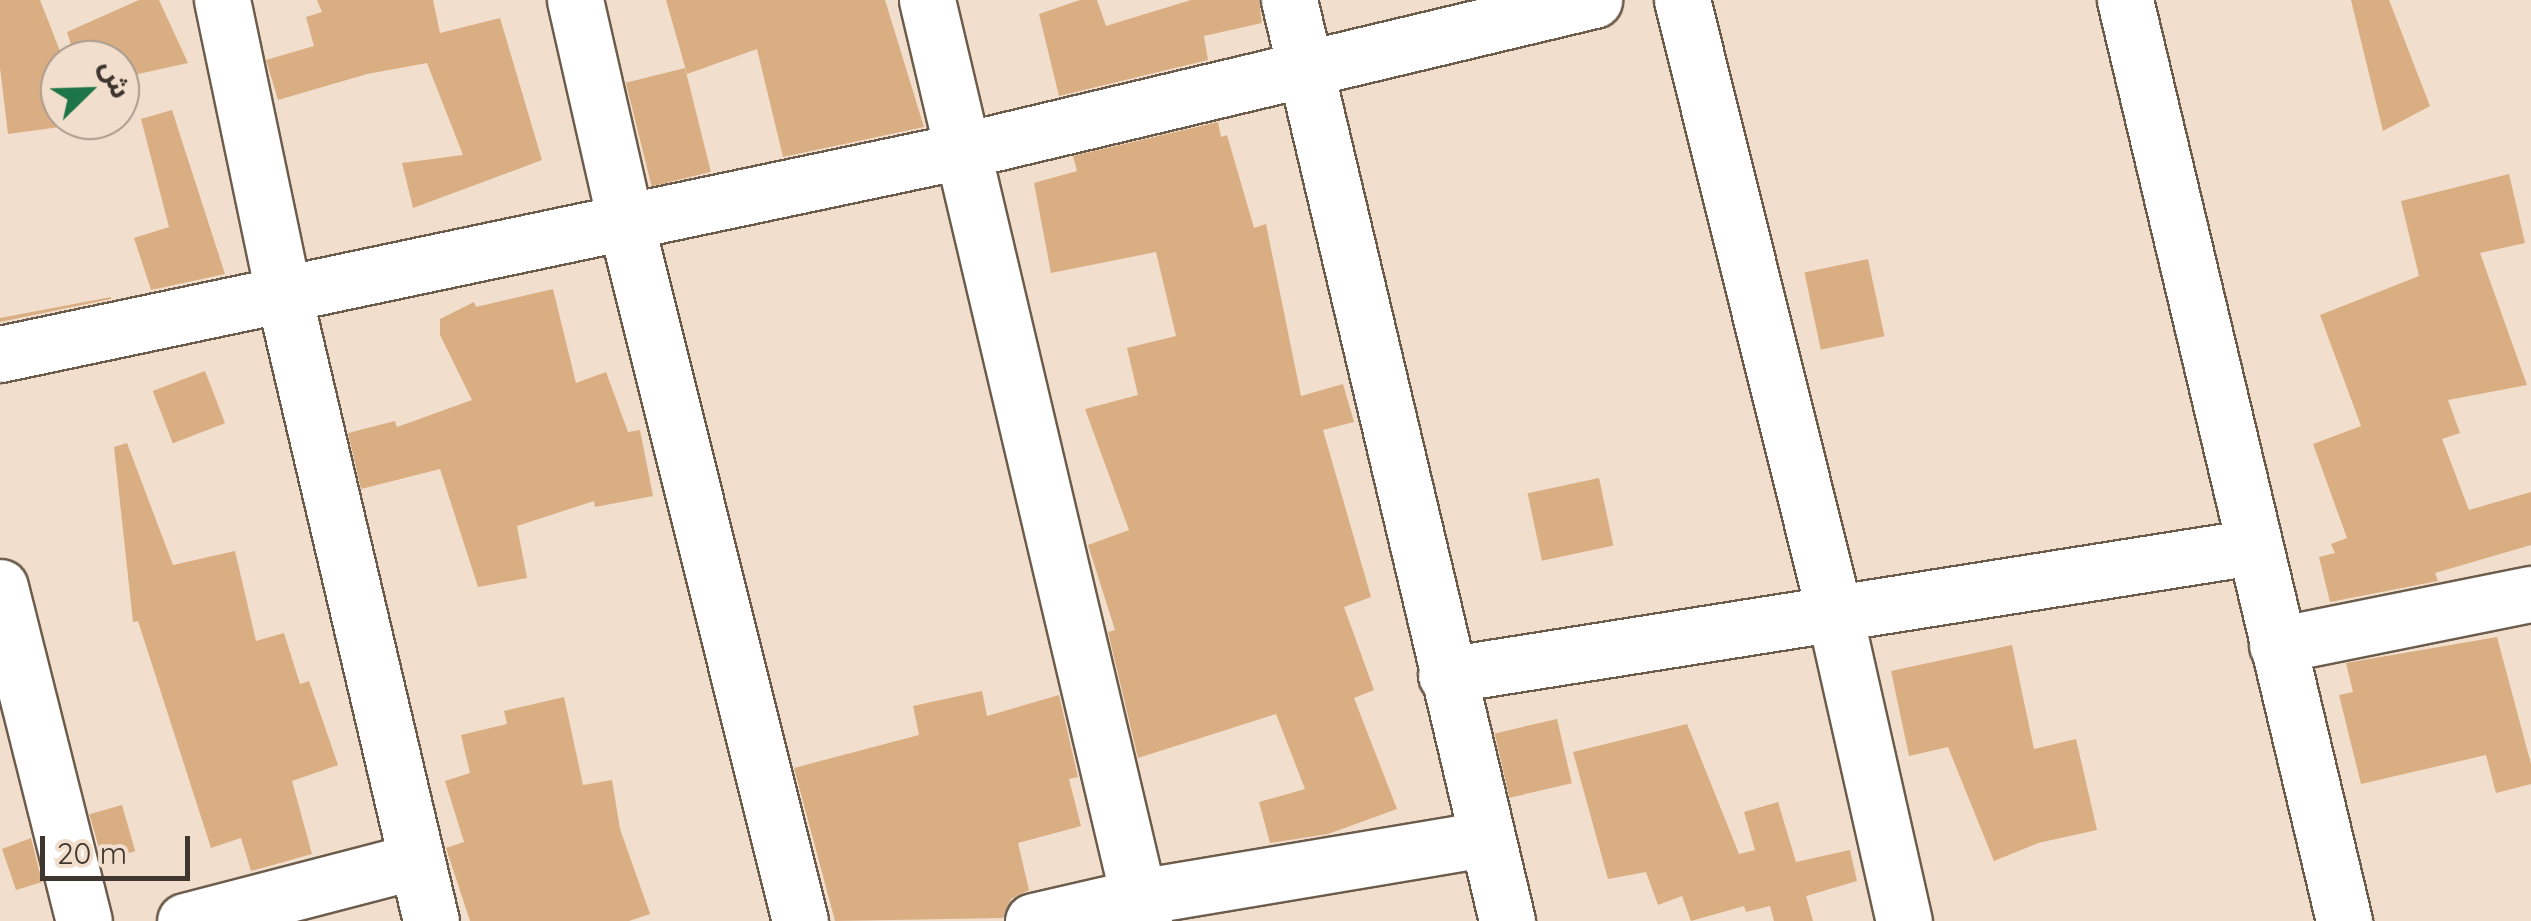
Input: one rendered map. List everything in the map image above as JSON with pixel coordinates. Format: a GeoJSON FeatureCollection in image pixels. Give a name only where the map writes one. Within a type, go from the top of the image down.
{"type":"FeatureCollection","features":[{"type":"Feature","properties":{"kind":"street"},"geometry":{"type":"LineString","coordinates":[[222,0],[283,292],[431,921]]}},
{"type":"Feature","properties":{"kind":"street"},"geometry":{"type":"LineString","coordinates":[[575,0],[626,224],[800,921]]}},
{"type":"Feature","properties":{"kind":"street"},"geometry":{"type":"LineString","coordinates":[[927,0],[1141,909]]}},
{"type":"Feature","properties":{"kind":"street"},"geometry":{"type":"LineString","coordinates":[[1289,0],[1507,921]]}},
{"type":"Feature","properties":{"kind":"street"},"geometry":{"type":"LineString","coordinates":[[0,354],[961,151],[1306,72],[1594,0]]}},
{"type":"Feature","properties":{"kind":"street"},"geometry":{"type":"LineString","coordinates":[[1682,0],[1834,611],[1904,921]]}},
{"type":"Feature","properties":{"kind":"street"},"geometry":{"type":"LineString","coordinates":[[2125,0],[2344,921]]}},
{"type":"Feature","properties":{"kind":"street"},"geometry":{"type":"LineString","coordinates":[[1446,675],[2252,547]]}},
{"type":"Feature","properties":{"kind":"street"},"geometry":{"type":"LineString","coordinates":[[0,588],[84,921]]}},
{"type":"Feature","properties":{"kind":"street"},"geometry":{"type":"LineString","coordinates":[[2277,645],[2531,594]]}},
{"type":"Feature","properties":{"kind":"street"},"geometry":{"type":"LineString","coordinates":[[1032,921],[1141,909],[1486,839]]}},
{"type":"Feature","properties":{"kind":"street"},"geometry":{"type":"LineString","coordinates":[[186,921],[415,861]]}},
{"type":"Feature","properties":{"kind":"building"},"geometry":{"type":"Polygon","coordinates":[[[0,0],[40,0],[56,40],[40,40],[40,130],[8,134],[0,68],[0,0]]]}},
{"type":"Feature","properties":{"kind":"building"},"geometry":{"type":"Polygon","coordinates":[[[139,0],[159,0],[188,63],[140,74],[140,40],[70,40],[67,32],[139,0]]]}},
{"type":"Feature","properties":{"kind":"building"},"geometry":{"type":"Polygon","coordinates":[[[317,0],[433,0],[440,33],[500,18],[542,160],[413,208],[402,163],[463,155],[427,63],[367,74],[278,100],[266,60],[314,46],[306,17],[322,12],[317,0]]]}},
{"type":"Feature","properties":{"kind":"building"},"geometry":{"type":"Polygon","coordinates":[[[666,0],[885,0],[924,127],[783,157],[757,49],[687,74],[666,0]]]}},
{"type":"Feature","properties":{"kind":"building"},"geometry":{"type":"Polygon","coordinates":[[[1080,0],[1097,0],[1106,26],[1191,0],[1259,0],[1262,23],[1204,36],[1208,60],[1059,96],[1039,14],[1080,0]]]}},
{"type":"Feature","properties":{"kind":"building"},"geometry":{"type":"Polygon","coordinates":[[[2351,0],[2389,0],[2430,106],[2383,131],[2351,0]]]}},
{"type":"Feature","properties":{"kind":"building"},"geometry":{"type":"Polygon","coordinates":[[[685,68],[711,172],[652,187],[626,83],[685,68]]]}},
{"type":"Feature","properties":{"kind":"building"},"geometry":{"type":"Polygon","coordinates":[[[172,110],[225,274],[151,290],[134,238],[169,227],[141,119],[172,110]]]}},
{"type":"Feature","properties":{"kind":"building"},"geometry":{"type":"Polygon","coordinates":[[[1218,122],[1221,137],[1227,135],[1254,228],[1266,224],[1301,396],[1343,384],[1354,422],[1323,430],[1371,597],[1344,607],[1374,690],[1354,698],[1397,809],[1328,834],[1270,843],[1259,802],[1305,789],[1276,714],[1138,758],[1108,632],[1115,630],[1088,545],[1129,530],[1085,409],[1138,395],[1127,348],[1176,336],[1156,252],[1051,273],[1034,183],[1077,171],[1073,156],[1218,122]]]}},
{"type":"Feature","properties":{"kind":"building"},"geometry":{"type":"Polygon","coordinates":[[[2509,174],[2525,243],[2480,253],[2527,385],[2448,400],[2460,433],[2442,439],[2469,510],[2531,492],[2531,545],[2435,573],[2438,581],[2330,602],[2319,557],[2335,553],[2331,544],[2347,538],[2313,444],[2361,426],[2320,315],[2419,276],[2401,201],[2509,174]]]}},
{"type":"Feature","properties":{"kind":"building"},"geometry":{"type":"Polygon","coordinates":[[[1868,259],[1884,336],[1821,350],[1804,273],[1868,259]]]}},
{"type":"Feature","properties":{"kind":"building"},"geometry":{"type":"Polygon","coordinates":[[[553,289],[576,383],[606,372],[628,432],[640,430],[653,496],[595,507],[594,501],[517,526],[527,578],[478,587],[440,469],[361,489],[348,433],[395,421],[397,427],[472,400],[440,335],[440,319],[474,302],[476,307],[553,289]]]}},
{"type":"Feature","properties":{"kind":"building"},"geometry":{"type":"Polygon","coordinates":[[[111,299],[0,322],[0,318],[111,299]]]}},
{"type":"Feature","properties":{"kind":"building"},"geometry":{"type":"Polygon","coordinates":[[[205,371],[225,423],[173,443],[153,391],[205,371]]]}},
{"type":"Feature","properties":{"kind":"building"},"geometry":{"type":"Polygon","coordinates":[[[127,443],[173,565],[235,551],[256,641],[284,633],[300,684],[309,681],[338,765],[292,781],[312,854],[251,871],[241,838],[211,848],[138,621],[133,622],[114,447],[127,443]]]}},
{"type":"Feature","properties":{"kind":"building"},"geometry":{"type":"Polygon","coordinates":[[[1599,478],[1613,545],[1542,561],[1528,493],[1599,478]]]}},
{"type":"Feature","properties":{"kind":"building"},"geometry":{"type":"Polygon","coordinates":[[[2497,637],[2531,764],[2531,784],[2496,793],[2486,755],[2361,784],[2339,695],[2353,692],[2346,663],[2497,637]]]}},
{"type":"Feature","properties":{"kind":"building"},"geometry":{"type":"Polygon","coordinates":[[[2012,645],[2034,749],[2076,739],[2097,830],[2038,843],[1994,861],[1948,747],[1909,756],[1891,671],[2012,645]]]}},
{"type":"Feature","properties":{"kind":"building"},"geometry":{"type":"Polygon","coordinates":[[[982,691],[987,716],[1059,695],[1078,777],[1069,779],[1081,826],[1018,843],[1029,890],[1011,899],[1003,918],[835,921],[794,768],[919,735],[913,706],[982,691]]]}},
{"type":"Feature","properties":{"kind":"building"},"geometry":{"type":"Polygon","coordinates":[[[564,697],[583,785],[612,780],[620,829],[650,914],[629,921],[470,921],[446,848],[464,842],[445,781],[470,773],[461,735],[507,724],[504,711],[564,697]]]}},
{"type":"Feature","properties":{"kind":"building"},"geometry":{"type":"Polygon","coordinates":[[[1557,719],[1572,783],[1509,798],[1495,733],[1557,719]]]}},
{"type":"Feature","properties":{"kind":"building"},"geometry":{"type":"Polygon","coordinates":[[[1687,724],[1739,854],[1755,850],[1744,812],[1778,802],[1796,862],[1850,850],[1857,881],[1806,896],[1813,921],[1774,921],[1770,906],[1746,912],[1744,906],[1691,921],[1682,896],[1658,905],[1646,872],[1608,879],[1573,752],[1687,724]]]}},
{"type":"Feature","properties":{"kind":"building"},"geometry":{"type":"Polygon","coordinates":[[[122,805],[135,851],[103,861],[89,814],[122,805]]]}},
{"type":"Feature","properties":{"kind":"building"},"geometry":{"type":"Polygon","coordinates":[[[31,838],[42,882],[16,890],[2,849],[31,838]]]}}]}
